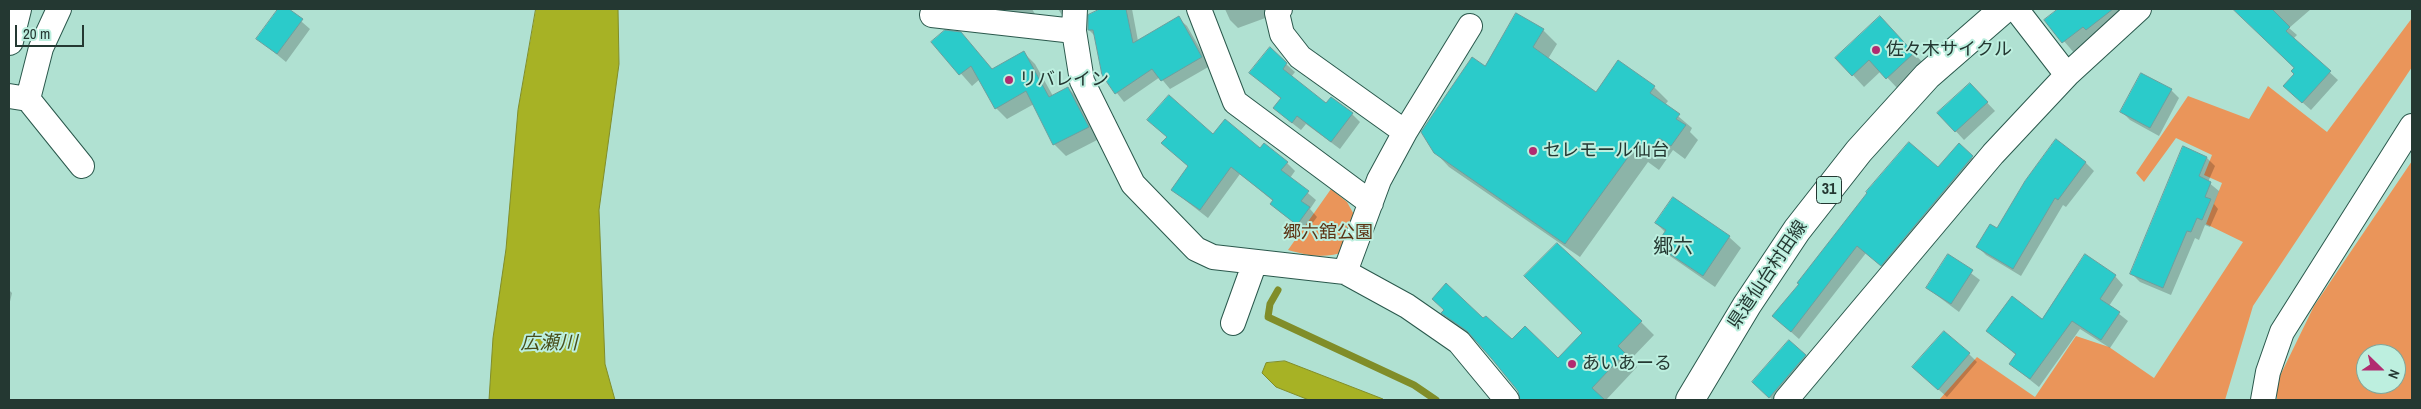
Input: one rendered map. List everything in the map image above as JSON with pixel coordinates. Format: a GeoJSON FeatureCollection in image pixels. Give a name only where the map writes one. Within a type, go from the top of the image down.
{"type":"FeatureCollection","features":[{"type":"Feature","properties":{"kind":"main road"},"geometry":{"type":"LineString","coordinates":[[9,41],[17,9]]}},
{"type":"Feature","properties":{"kind":"main road","name":"県道仙台村田線"},"geometry":{"type":"LineString","coordinates":[[1690,400],[1748,305],[1797,230],[1859,151],[1927,76],[2004,9]]}},
{"type":"Feature","properties":{"kind":"street"},"geometry":{"type":"LineString","coordinates":[[59,9],[18,98],[82,166]]}},
{"type":"Feature","properties":{"kind":"street"},"geometry":{"type":"LineString","coordinates":[[1200,9],[1235,102],[1370,203]]}},
{"type":"Feature","properties":{"kind":"street"},"geometry":{"type":"LineString","coordinates":[[1280,9],[1277,13],[1282,34],[1300,57],[1405,132]]}},
{"type":"Feature","properties":{"kind":"street"},"geometry":{"type":"LineString","coordinates":[[2016,9],[2067,75]]}},
{"type":"Feature","properties":{"kind":"street"},"geometry":{"type":"LineString","coordinates":[[1786,400],[1993,154],[2067,75],[2139,9]]}},
{"type":"Feature","properties":{"kind":"street"},"geometry":{"type":"LineString","coordinates":[[932,15],[1075,20],[1082,81],[1133,184],[1196,249],[1213,258],[1345,272],[1407,306],[1459,342],[1507,400]]}},
{"type":"Feature","properties":{"kind":"street"},"geometry":{"type":"LineString","coordinates":[[1345,272],[1379,180],[1405,132],[1470,26]]}},
{"type":"Feature","properties":{"kind":"street"},"geometry":{"type":"LineString","coordinates":[[2263,400],[2268,372],[2282,332],[2412,128]]}},
{"type":"Feature","properties":{"kind":"street"},"geometry":{"type":"LineString","coordinates":[[1233,323],[1255,262]]}},
{"type":"Feature","properties":{"kind":"green space"},"geometry":{"type":"Polygon","coordinates":[[[2412,18],[2412,67],[2253,306],[2225,400],[1939,400],[1977,357],[2035,397],[2076,336],[2109,347],[2154,378],[2243,242],[2206,224],[2222,183],[2204,175],[2212,155],[2176,138],[2144,182],[2136,173],[2188,96],[2249,119],[2268,86],[2327,132],[2412,18]]]}},
{"type":"Feature","properties":{"kind":"green space"},"geometry":{"type":"Polygon","coordinates":[[[2412,161],[2412,400],[2277,400],[2277,382],[2314,306],[2412,161]]]}},
{"type":"Feature","properties":{"kind":"green space","name":"郷六舘公園"},"geometry":{"type":"Polygon","coordinates":[[[1331,189],[1347,202],[1357,220],[1346,251],[1339,254],[1317,256],[1288,250],[1331,189]]]}},
{"type":"Feature","properties":{"kind":"water","name":"広瀬川"},"geometry":{"type":"Polygon","coordinates":[[[536,9],[618,9],[619,64],[599,210],[605,364],[615,400],[489,400],[493,338],[506,249],[518,110],[536,9]]]}},
{"type":"Feature","properties":{"kind":"water"},"geometry":{"type":"Polygon","coordinates":[[[1285,361],[1384,400],[1309,400],[1276,387],[1262,373],[1266,363],[1285,361]]]}},
{"type":"Feature","properties":{"kind":"building"},"geometry":{"type":"Polygon","coordinates":[[[278,9],[289,9],[303,19],[277,54],[256,39],[278,9]]]}},
{"type":"Feature","properties":{"kind":"building"},"geometry":{"type":"Polygon","coordinates":[[[1100,9],[1126,9],[1133,43],[1179,16],[1202,57],[1161,81],[1152,69],[1115,94],[1102,75],[1093,30],[1088,30],[1088,15],[1100,9]]]}},
{"type":"Feature","properties":{"kind":"building"},"geometry":{"type":"Polygon","coordinates":[[[2058,9],[2113,9],[2086,30],[2083,27],[2062,43],[2044,20],[2058,9]]]}},
{"type":"Feature","properties":{"kind":"building"},"geometry":{"type":"Polygon","coordinates":[[[2233,9],[2272,9],[2290,27],[2286,31],[2331,71],[2302,103],[2283,86],[2294,74],[2291,71],[2294,68],[2233,9]]]}},
{"type":"Feature","properties":{"kind":"building","name":"セレモール仙台"},"geometry":{"type":"Polygon","coordinates":[[[1516,13],[1544,29],[1533,47],[1596,92],[1618,60],[1655,86],[1650,93],[1680,114],[1676,119],[1686,125],[1671,146],[1659,138],[1645,157],[1634,149],[1565,244],[1434,153],[1421,132],[1472,57],[1485,66],[1516,13]]]}},
{"type":"Feature","properties":{"kind":"building"},"geometry":{"type":"Polygon","coordinates":[[[1880,16],[1914,53],[1886,79],[1869,60],[1852,76],[1835,58],[1880,16]]]}},
{"type":"Feature","properties":{"kind":"building"},"geometry":{"type":"Polygon","coordinates":[[[945,30],[961,32],[992,69],[1024,51],[1049,97],[1068,87],[1089,127],[1053,145],[1026,91],[995,109],[971,66],[959,75],[931,42],[945,30]]]}},
{"type":"Feature","properties":{"kind":"building"},"geometry":{"type":"Polygon","coordinates":[[[1270,47],[1287,63],[1283,69],[1326,103],[1331,97],[1353,113],[1331,142],[1297,116],[1292,123],[1273,108],[1281,98],[1249,73],[1270,47]]]}},
{"type":"Feature","properties":{"kind":"building"},"geometry":{"type":"Polygon","coordinates":[[[2141,73],[2172,89],[2150,128],[2120,112],[2141,73]]]}},
{"type":"Feature","properties":{"kind":"building"},"geometry":{"type":"Polygon","coordinates":[[[1970,83],[1988,102],[1955,132],[1937,113],[1970,83]]]}},
{"type":"Feature","properties":{"kind":"building"},"geometry":{"type":"Polygon","coordinates":[[[1169,95],[1213,134],[1225,119],[1260,148],[1264,143],[1288,162],[1281,170],[1309,191],[1301,201],[1310,207],[1297,225],[1270,204],[1273,200],[1231,167],[1200,210],[1171,190],[1188,166],[1161,143],[1167,137],[1147,120],[1169,95]]]}},
{"type":"Feature","properties":{"kind":"building"},"geometry":{"type":"Polygon","coordinates":[[[2056,139],[2086,162],[2058,200],[2055,198],[2013,269],[1976,247],[1990,224],[1997,228],[2025,181],[2056,139]]]}},
{"type":"Feature","properties":{"kind":"building"},"geometry":{"type":"Polygon","coordinates":[[[1909,142],[1938,167],[1959,143],[1973,156],[1881,266],[1857,246],[1791,332],[1772,316],[1799,284],[1797,283],[1866,192],[1909,142]]]}},
{"type":"Feature","properties":{"kind":"building"},"geometry":{"type":"Polygon","coordinates":[[[2183,146],[2207,157],[2199,176],[2211,182],[2205,197],[2211,199],[2202,220],[2197,218],[2191,232],[2187,231],[2163,288],[2130,274],[2183,146]]]}},
{"type":"Feature","properties":{"kind":"building"},"geometry":{"type":"Polygon","coordinates":[[[1673,197],[1730,236],[1703,276],[1656,245],[1666,230],[1655,223],[1673,197]]]}},
{"type":"Feature","properties":{"kind":"building"},"geometry":{"type":"Polygon","coordinates":[[[1557,243],[1642,321],[1618,346],[1625,353],[1592,388],[1605,400],[1520,400],[1518,391],[1492,359],[1467,331],[1441,313],[1444,310],[1432,299],[1446,283],[1483,318],[1486,316],[1512,339],[1525,326],[1558,358],[1582,333],[1524,276],[1557,243]]]}},
{"type":"Feature","properties":{"kind":"building"},"geometry":{"type":"Polygon","coordinates":[[[1948,254],[1973,270],[1951,304],[1926,288],[1948,254]]]}},
{"type":"Feature","properties":{"kind":"building"},"geometry":{"type":"Polygon","coordinates":[[[2085,254],[2116,275],[2100,299],[2120,312],[2101,340],[2072,321],[2030,379],[2009,364],[2016,354],[1986,331],[2012,296],[2042,319],[2085,254]]]}},
{"type":"Feature","properties":{"kind":"building"},"geometry":{"type":"Polygon","coordinates":[[[1944,331],[1970,353],[1938,390],[1912,367],[1944,331]]]}},
{"type":"Feature","properties":{"kind":"building"},"geometry":{"type":"Polygon","coordinates":[[[1789,340],[1806,355],[1769,398],[1752,382],[1789,340]]]}},
{"type":"Feature","properties":{"kind":"waterway"},"geometry":{"type":"LineString","coordinates":[[1278,290],[1270,304],[1268,317],[1414,385],[1436,400]]}},
{"type":"Feature","properties":{"kind":"place","name":"佐々木サイクル"},"geometry":{"type":"Point","coordinates":[1876,50]}},
{"type":"Feature","properties":{"kind":"place","name":"リバレイン"},"geometry":{"type":"Point","coordinates":[1009,80]}},
{"type":"Feature","properties":{"kind":"place","name":"セレモール仙台"},"geometry":{"type":"Point","coordinates":[1533,151]}},
{"type":"Feature","properties":{"kind":"place","name":"あいあーる"},"geometry":{"type":"Point","coordinates":[1572,364]}},
{"type":"Feature","properties":{"kind":"district","name":"郷六"},"geometry":{"type":"Point","coordinates":[1673,248]}}]}
